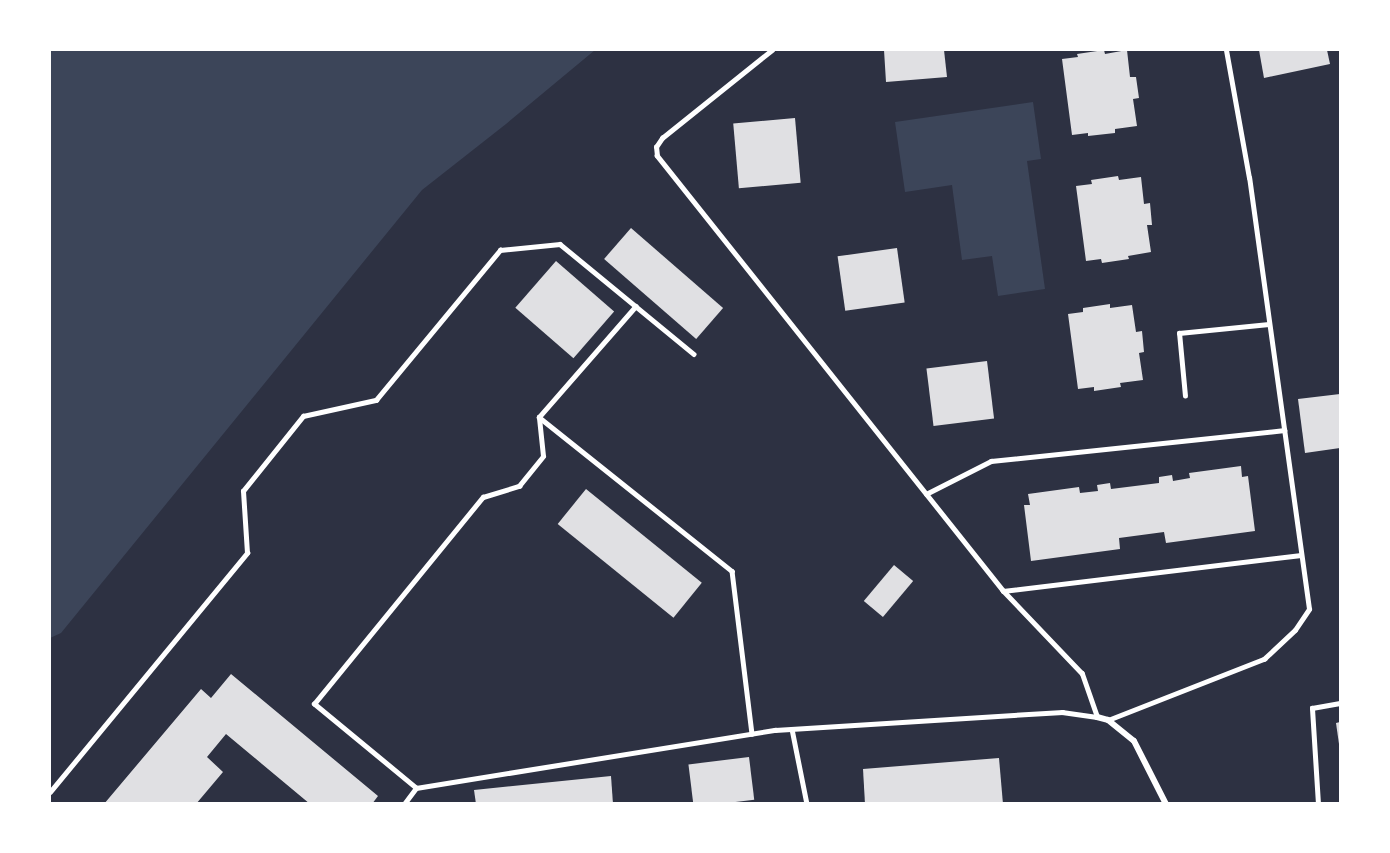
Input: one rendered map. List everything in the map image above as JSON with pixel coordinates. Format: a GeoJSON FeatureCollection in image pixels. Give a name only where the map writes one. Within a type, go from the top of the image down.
{"type":"FeatureCollection","features":[{"type":"Feature","properties":{"kind":"street"},"geometry":{"type":"LineString","coordinates":[[1097,717],[1108,720],[1134,741],[1163,803]]}},
{"type":"Feature","properties":{"kind":"lane"},"geometry":{"type":"LineString","coordinates":[[404,804],[416,788],[752,734],[792,729],[1062,712],[1097,717],[1082,674],[1003,591],[657,156],[656,147],[662,138],[772,50]]}},
{"type":"Feature","properties":{"kind":"lane"},"geometry":{"type":"LineString","coordinates":[[1108,720],[1264,658],[1294,630],[1309,609],[1249,178],[1226,50]]}},
{"type":"Feature","properties":{"kind":"lane"},"geometry":{"type":"LineString","coordinates":[[50,792],[247,553],[243,491],[303,416],[376,400],[500,250],[560,244],[694,354]]}},
{"type":"Feature","properties":{"kind":"lane"},"geometry":{"type":"LineString","coordinates":[[416,788],[314,704],[483,497],[519,486],[543,456],[539,417],[636,306]]}},
{"type":"Feature","properties":{"kind":"lane"},"geometry":{"type":"LineString","coordinates":[[1185,396],[1179,333],[1269,324]]}},
{"type":"Feature","properties":{"kind":"lane"},"geometry":{"type":"LineString","coordinates":[[539,417],[732,571],[752,734]]}},
{"type":"Feature","properties":{"kind":"lane"},"geometry":{"type":"LineString","coordinates":[[926,494],[992,461],[1284,430]]}},
{"type":"Feature","properties":{"kind":"lane"},"geometry":{"type":"LineString","coordinates":[[1003,591],[1301,555]]}},
{"type":"Feature","properties":{"kind":"lane"},"geometry":{"type":"LineString","coordinates":[[1318,804],[1312,708],[1341,703]]}},
{"type":"Feature","properties":{"kind":"lane"},"geometry":{"type":"LineString","coordinates":[[792,729],[807,804]]}},
{"type":"Feature","properties":{"kind":"shaded area"},"geometry":{"type":"Polygon","coordinates":[[[50,50],[595,50],[422,190],[61,633],[50,638],[50,50]]]}},
{"type":"Feature","properties":{"kind":"shaded area"},"geometry":{"type":"Polygon","coordinates":[[[1033,102],[1041,159],[1027,161],[1045,289],[998,296],[992,256],[962,260],[952,185],[905,192],[895,122],[1033,102]]]}},
{"type":"Feature","properties":{"kind":"building"},"geometry":{"type":"Polygon","coordinates":[[[884,50],[944,50],[947,77],[886,82],[884,50]]]}},
{"type":"Feature","properties":{"kind":"building"},"geometry":{"type":"Polygon","coordinates":[[[1104,50],[1105,54],[1127,50],[1130,77],[1136,77],[1139,98],[1133,99],[1137,126],[1115,129],[1115,133],[1072,135],[1062,59],[1104,50]]]}},
{"type":"Feature","properties":{"kind":"building"},"geometry":{"type":"Polygon","coordinates":[[[1259,50],[1327,50],[1330,64],[1264,78],[1259,50]]]}},
{"type":"Feature","properties":{"kind":"building"},"geometry":{"type":"Polygon","coordinates":[[[795,118],[801,183],[739,188],[733,123],[795,118]]]}},
{"type":"Feature","properties":{"kind":"building"},"geometry":{"type":"Polygon","coordinates":[[[1118,176],[1119,180],[1141,177],[1144,204],[1150,203],[1152,225],[1147,225],[1151,252],[1128,256],[1129,259],[1102,263],[1101,259],[1086,261],[1076,186],[1092,184],[1091,180],[1118,176]]]}},
{"type":"Feature","properties":{"kind":"building"},"geometry":{"type":"Polygon","coordinates":[[[631,228],[723,308],[696,339],[604,259],[631,228]]]}},
{"type":"Feature","properties":{"kind":"building"},"geometry":{"type":"Polygon","coordinates":[[[897,248],[905,302],[845,311],[838,256],[897,248]]]}},
{"type":"Feature","properties":{"kind":"building"},"geometry":{"type":"Polygon","coordinates":[[[556,261],[614,312],[573,358],[515,308],[556,261]]]}},
{"type":"Feature","properties":{"kind":"building"},"geometry":{"type":"Polygon","coordinates":[[[1110,304],[1110,308],[1132,305],[1136,332],[1142,331],[1144,352],[1139,353],[1143,380],[1120,383],[1121,387],[1094,391],[1094,387],[1078,389],[1068,314],[1083,312],[1083,308],[1110,304]]]}},
{"type":"Feature","properties":{"kind":"building"},"geometry":{"type":"Polygon","coordinates":[[[987,361],[994,419],[934,426],[926,368],[987,361]]]}},
{"type":"Feature","properties":{"kind":"building"},"geometry":{"type":"Polygon","coordinates":[[[1340,394],[1340,448],[1305,453],[1298,399],[1340,394]]]}},
{"type":"Feature","properties":{"kind":"building"},"geometry":{"type":"Polygon","coordinates":[[[1241,466],[1242,477],[1248,476],[1255,531],[1166,543],[1164,532],[1119,538],[1120,549],[1031,561],[1024,505],[1030,505],[1028,494],[1079,487],[1080,493],[1098,491],[1097,485],[1110,483],[1111,489],[1159,483],[1159,477],[1172,475],[1173,481],[1190,478],[1189,473],[1241,466]]]}},
{"type":"Feature","properties":{"kind":"building"},"geometry":{"type":"Polygon","coordinates":[[[586,489],[702,583],[673,618],[558,524],[586,489]]]}},
{"type":"Feature","properties":{"kind":"building"},"geometry":{"type":"Polygon","coordinates":[[[894,565],[913,581],[883,617],[864,601],[894,565]]]}},
{"type":"Feature","properties":{"kind":"building"},"geometry":{"type":"Polygon","coordinates":[[[231,674],[378,796],[372,804],[310,804],[226,734],[207,757],[223,772],[196,804],[104,804],[201,689],[211,698],[231,674]]]}},
{"type":"Feature","properties":{"kind":"building"},"geometry":{"type":"Polygon","coordinates":[[[1340,722],[1340,744],[1339,744],[1336,723],[1340,722]]]}},
{"type":"Feature","properties":{"kind":"building"},"geometry":{"type":"Polygon","coordinates":[[[749,757],[754,800],[719,804],[693,804],[688,764],[749,757]]]}},
{"type":"Feature","properties":{"kind":"building"},"geometry":{"type":"Polygon","coordinates":[[[999,758],[1003,804],[865,804],[863,769],[999,758]]]}},
{"type":"Feature","properties":{"kind":"building"},"geometry":{"type":"Polygon","coordinates":[[[611,776],[613,804],[476,804],[474,790],[611,776]]]}}]}
